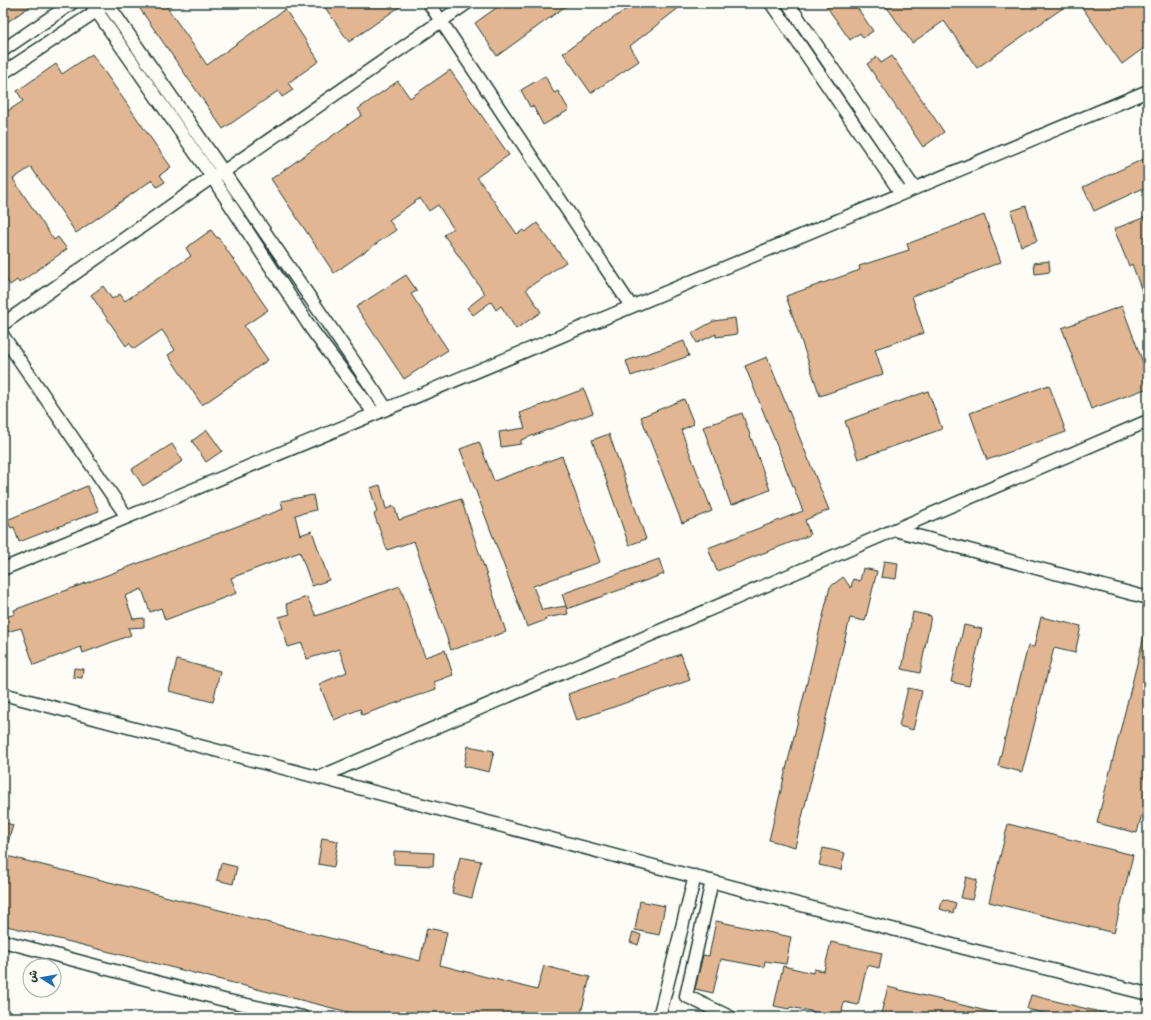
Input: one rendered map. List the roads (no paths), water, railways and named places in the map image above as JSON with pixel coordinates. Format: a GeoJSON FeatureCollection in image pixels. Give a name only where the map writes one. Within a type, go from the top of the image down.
{"type":"FeatureCollection","features":[{"type":"Feature","properties":{"kind":"street"},"geometry":{"type":"LineString","coordinates":[[3,50],[72,3]]}},
{"type":"Feature","properties":{"kind":"street"},"geometry":{"type":"LineString","coordinates":[[429,3],[631,306]]}},
{"type":"Feature","properties":{"kind":"street"},"geometry":{"type":"LineString","coordinates":[[3,324],[212,177],[223,172],[467,3]]}},
{"type":"Feature","properties":{"kind":"street"},"geometry":{"type":"LineString","coordinates":[[771,3],[901,193]]}},
{"type":"Feature","properties":{"kind":"street"},"geometry":{"type":"LineString","coordinates":[[788,3],[914,188]]}},
{"type":"Feature","properties":{"kind":"street"},"geometry":{"type":"LineString","coordinates":[[3,73],[103,5]]}},
{"type":"Feature","properties":{"kind":"street"},"geometry":{"type":"LineString","coordinates":[[103,5],[223,172],[380,411]]}},
{"type":"Feature","properties":{"kind":"street"},"geometry":{"type":"LineString","coordinates":[[103,5],[212,177],[312,330],[380,411]]}},
{"type":"Feature","properties":{"kind":"street"},"geometry":{"type":"LineString","coordinates":[[3,569],[1148,91]]}},
{"type":"Feature","properties":{"kind":"street"},"geometry":{"type":"LineString","coordinates":[[3,336],[127,517]]}},
{"type":"Feature","properties":{"kind":"street"},"geometry":{"type":"LineString","coordinates":[[320,777],[1148,421]]}},
{"type":"Feature","properties":{"kind":"street"},"geometry":{"type":"LineString","coordinates":[[895,530],[1148,598]]}},
{"type":"Feature","properties":{"kind":"street"},"geometry":{"type":"LineString","coordinates":[[3,694],[964,948],[1148,994]]}},
{"type":"Feature","properties":{"kind":"street"},"geometry":{"type":"LineString","coordinates":[[659,1017],[695,876]]}},
{"type":"Feature","properties":{"kind":"street"},"geometry":{"type":"LineString","coordinates":[[712,881],[686,996],[730,1017]]}},
{"type":"Feature","properties":{"kind":"street"},"geometry":{"type":"LineString","coordinates":[[3,941],[224,1000],[303,1017]]}}]}
